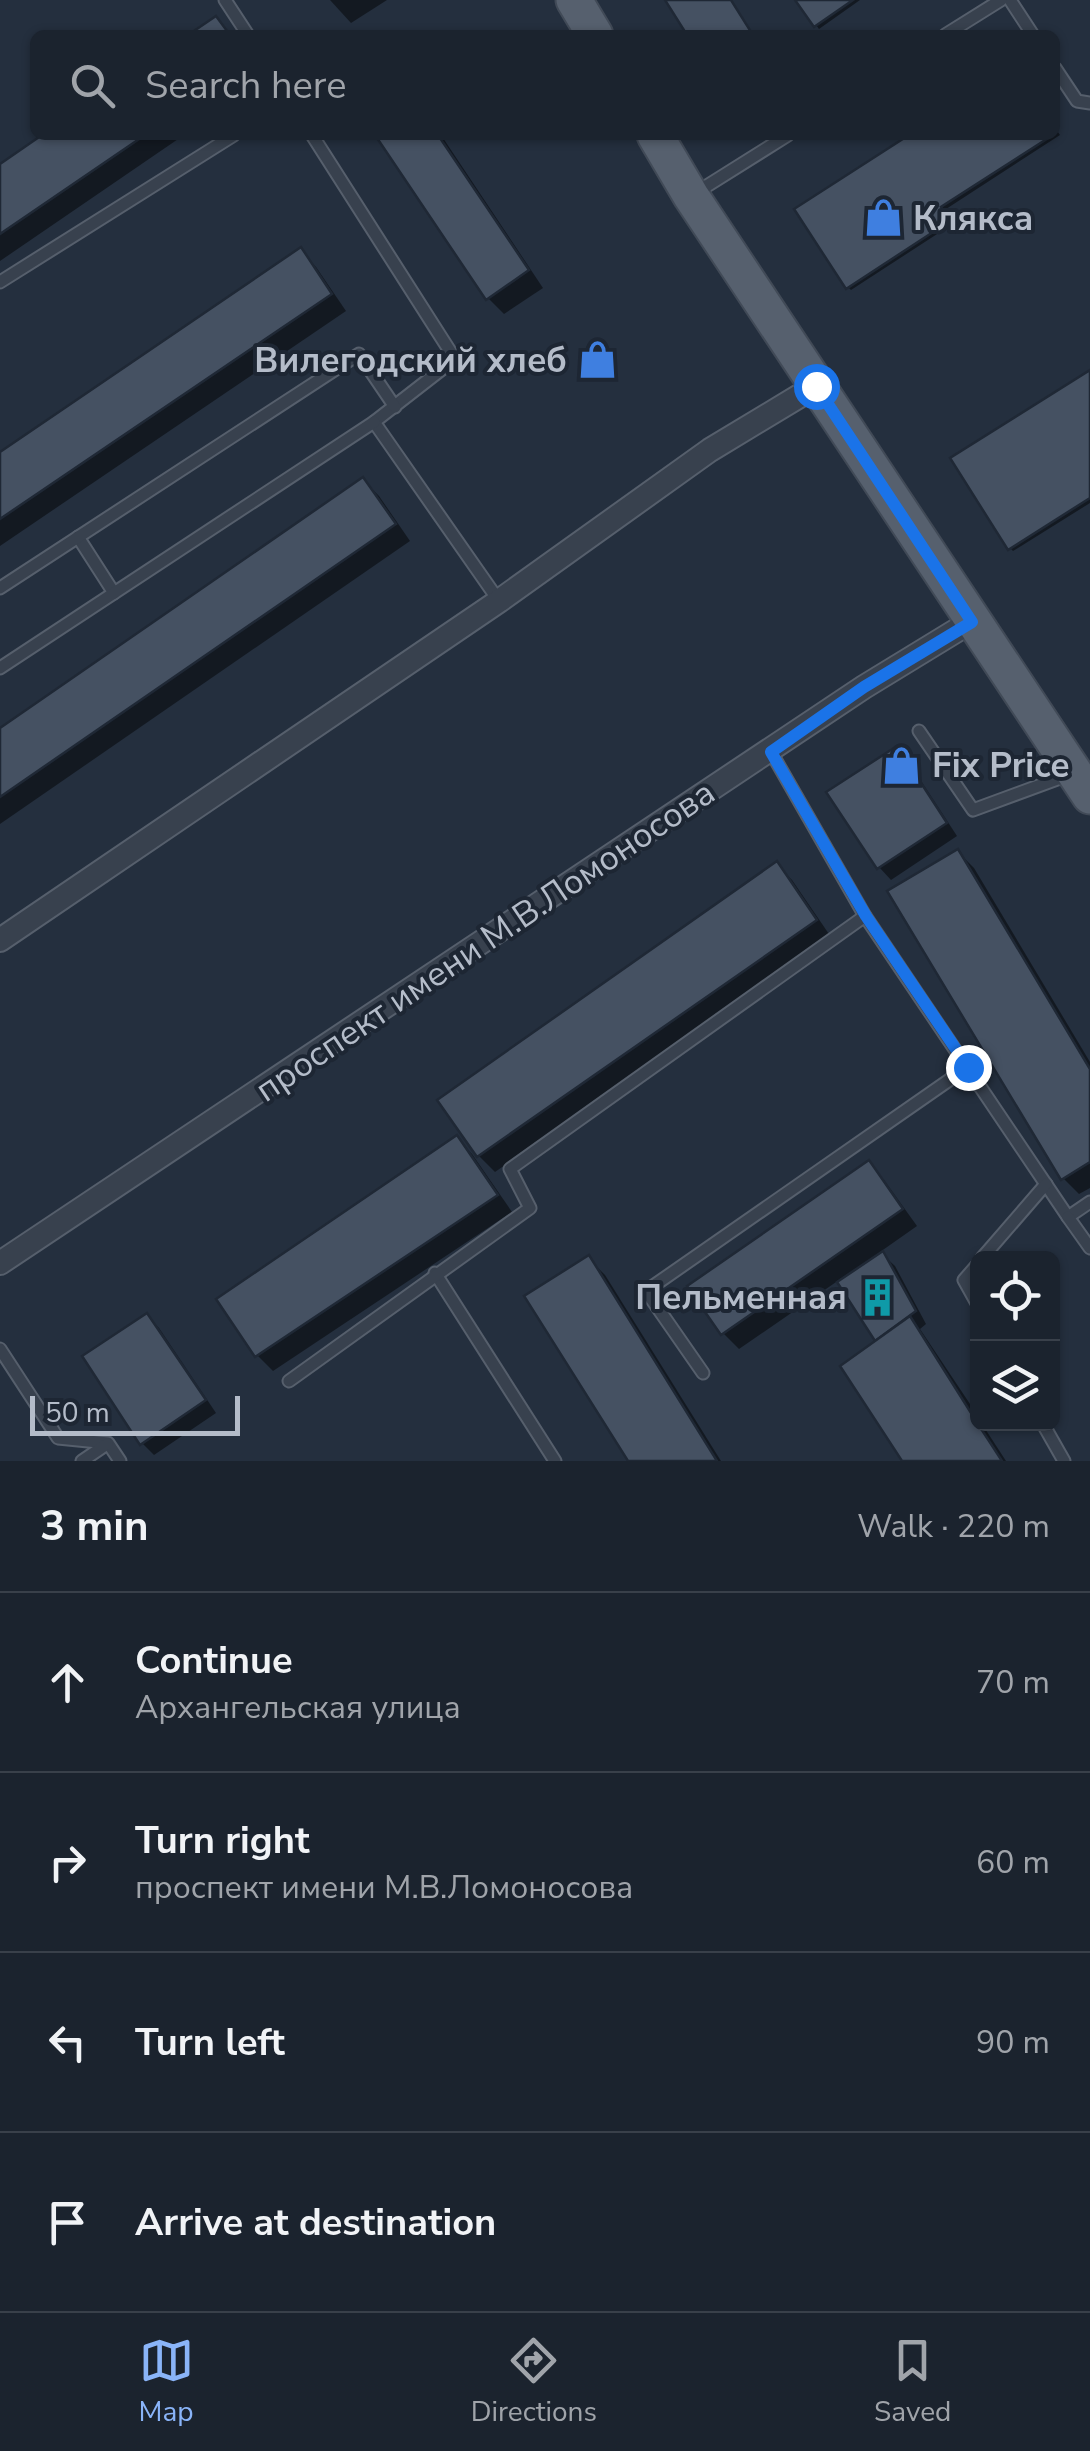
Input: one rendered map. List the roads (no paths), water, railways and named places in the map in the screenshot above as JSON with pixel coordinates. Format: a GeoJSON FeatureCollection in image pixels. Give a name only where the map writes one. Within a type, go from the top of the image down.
{"type":"FeatureCollection","features":[{"type":"Feature","properties":{"kind":"main road"},"geometry":{"type":"LineString","coordinates":[[574,0],[592,30]]}},
{"type":"Feature","properties":{"kind":"main road"},"geometry":{"type":"LineString","coordinates":[[658,140],[691,196],[1082,785]]}},
{"type":"Feature","properties":{"kind":"street"},"geometry":{"type":"LineString","coordinates":[[0,940],[498,600],[710,450],[816,386]]}},
{"type":"Feature","properties":{"kind":"street","name":"проспект имени М.В.Ломоносова"},"geometry":{"type":"LineString","coordinates":[[0,1263],[864,687],[972,622]]}},
{"type":"Feature","properties":{"kind":"lane"},"geometry":{"type":"LineString","coordinates":[[225,0],[245,30]]}},
{"type":"Feature","properties":{"kind":"lane"},"geometry":{"type":"LineString","coordinates":[[954,30],[1000,0]]}},
{"type":"Feature","properties":{"kind":"lane"},"geometry":{"type":"LineString","coordinates":[[1010,0],[1030,30]]}},
{"type":"Feature","properties":{"kind":"lane"},"geometry":{"type":"LineString","coordinates":[[1060,76],[1077,102],[1090,103]]}},
{"type":"Feature","properties":{"kind":"lane"},"geometry":{"type":"LineString","coordinates":[[0,282],[226,140]]}},
{"type":"Feature","properties":{"kind":"lane"},"geometry":{"type":"LineString","coordinates":[[0,668],[374,422],[455,359],[315,140]]}},
{"type":"Feature","properties":{"kind":"lane"},"geometry":{"type":"LineString","coordinates":[[691,196],[780,140]]}},
{"type":"Feature","properties":{"kind":"lane"},"geometry":{"type":"LineString","coordinates":[[0,588],[359,354],[395,407]]}},
{"type":"Feature","properties":{"kind":"lane"},"geometry":{"type":"LineString","coordinates":[[374,422],[498,600]]}},
{"type":"Feature","properties":{"kind":"lane"},"geometry":{"type":"LineString","coordinates":[[78,537],[114,593]]}},
{"type":"Feature","properties":{"kind":"lane"},"geometry":{"type":"LineString","coordinates":[[919,731],[973,810],[1082,785]]}},
{"type":"Feature","properties":{"kind":"lane"},"geometry":{"type":"LineString","coordinates":[[771,752],[866,916],[1090,1248]]}},
{"type":"Feature","properties":{"kind":"lane"},"geometry":{"type":"LineString","coordinates":[[289,1381],[530,1208],[510,1169],[866,916]]}},
{"type":"Feature","properties":{"kind":"lane"},"geometry":{"type":"LineString","coordinates":[[703,1373],[646,1291],[968,1067]]}},
{"type":"Feature","properties":{"kind":"lane"},"geometry":{"type":"LineString","coordinates":[[989,1251],[1046,1184]]}},
{"type":"Feature","properties":{"kind":"lane"},"geometry":{"type":"LineString","coordinates":[[1068,1216],[1090,1202]]}},
{"type":"Feature","properties":{"kind":"lane"},"geometry":{"type":"LineString","coordinates":[[435,1273],[554,1461]]}},
{"type":"Feature","properties":{"kind":"lane"},"geometry":{"type":"LineString","coordinates":[[0,1349],[58,1438],[108,1443]]}},
{"type":"Feature","properties":{"kind":"lane"},"geometry":{"type":"LineString","coordinates":[[1047,1431],[1064,1461]]}},
{"type":"Feature","properties":{"kind":"lane"},"geometry":{"type":"LineString","coordinates":[[82,1461],[108,1443]]}},
{"type":"Feature","properties":{"kind":"lane"},"geometry":{"type":"LineString","coordinates":[[108,1443],[120,1461]]}},
{"type":"Feature","properties":{"kind":"place","name":"Клякса"},"geometry":{"type":"Point","coordinates":[883,218]}},
{"type":"Feature","properties":{"kind":"place","name":"Вилегодский хлеб"},"geometry":{"type":"Point","coordinates":[597,360]}},
{"type":"Feature","properties":{"kind":"place","name":"Fix Price"},"geometry":{"type":"Point","coordinates":[902,765]}},
{"type":"Feature","properties":{"kind":"place","name":"Пельменная"},"geometry":{"type":"Point","coordinates":[877,1297]}}]}
